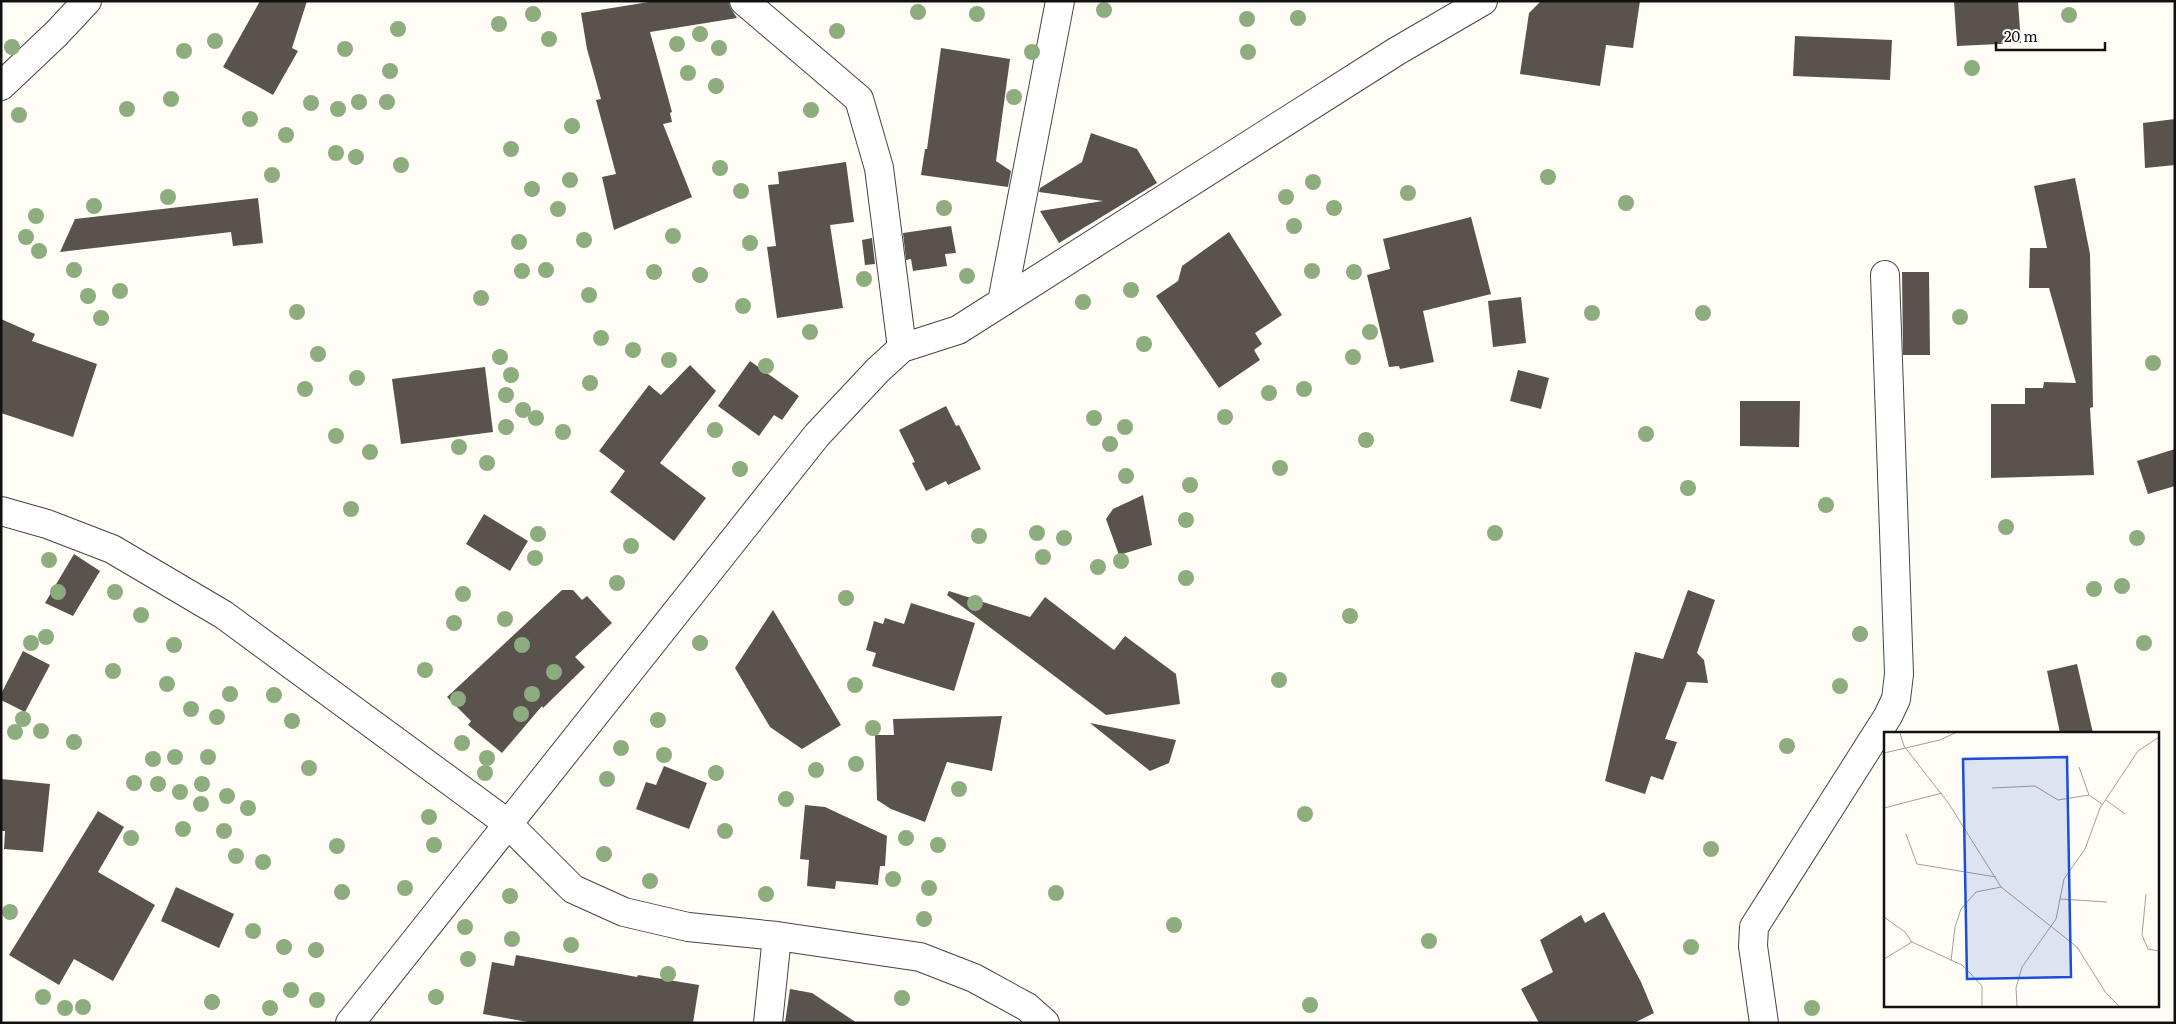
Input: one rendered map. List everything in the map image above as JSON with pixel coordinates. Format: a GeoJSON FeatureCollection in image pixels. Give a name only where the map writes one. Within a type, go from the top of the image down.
{"type":"FeatureCollection","features":[{"type":"Feature","properties":{"kind":"street"},"geometry":{"type":"LineString","coordinates":[[1,86],[56,34],[87,1]]}},
{"type":"Feature","properties":{"kind":"street"},"geometry":{"type":"LineString","coordinates":[[744,1],[859,99],[879,168],[902,348]]}},
{"type":"Feature","properties":{"kind":"street"},"geometry":{"type":"LineString","coordinates":[[1002,302],[1060,1]]}},
{"type":"Feature","properties":{"kind":"street"},"geometry":{"type":"LineString","coordinates":[[350,1023],[817,434],[902,348],[958,330],[1397,51],[1483,1]]}},
{"type":"Feature","properties":{"kind":"street"},"geometry":{"type":"LineString","coordinates":[[1764,1023],[1752,946],[1754,926],[1879,731],[1896,699],[1899,674],[1885,275]]}},
{"type":"Feature","properties":{"kind":"street"},"geometry":{"type":"LineString","coordinates":[[1,511],[46,524],[112,548],[224,615],[507,823],[573,889],[624,912],[688,927],[777,936],[920,957],[974,978],[1027,1008],[1045,1023]]}},
{"type":"Feature","properties":{"kind":"street"},"geometry":{"type":"LineString","coordinates":[[768,1023],[777,936]]}},
{"type":"Feature","properties":{"kind":"building"},"geometry":{"type":"Polygon","coordinates":[[[260,1],[307,1],[292,48],[298,51],[273,95],[223,67],[260,1]]]}},
{"type":"Feature","properties":{"kind":"building"},"geometry":{"type":"Polygon","coordinates":[[[655,1],[729,1],[730,7],[737,18],[650,32],[672,112],[670,113],[672,122],[663,124],[692,197],[614,230],[602,177],[616,174],[596,100],[601,99],[587,49],[581,13],[655,1]]]}},
{"type":"Feature","properties":{"kind":"building"},"geometry":{"type":"Polygon","coordinates":[[[1541,1],[1640,1],[1633,48],[1606,45],[1600,86],[1520,74],[1529,13],[1541,1]]]}},
{"type":"Feature","properties":{"kind":"building"},"geometry":{"type":"Polygon","coordinates":[[[1954,1],[2018,1],[2021,43],[1957,46],[1954,1]]]}},
{"type":"Feature","properties":{"kind":"building"},"geometry":{"type":"Polygon","coordinates":[[[1795,36],[1892,40],[1890,80],[1793,76],[1795,36]]]}},
{"type":"Feature","properties":{"kind":"building"},"geometry":{"type":"Polygon","coordinates":[[[941,48],[1010,59],[996,161],[1011,171],[1008,187],[921,175],[925,149],[927,149],[941,48]]]}},
{"type":"Feature","properties":{"kind":"building"},"geometry":{"type":"Polygon","coordinates":[[[2175,119],[2175,165],[2145,168],[2143,123],[2175,119]]]}},
{"type":"Feature","properties":{"kind":"building"},"geometry":{"type":"Polygon","coordinates":[[[1091,133],[1137,149],[1157,183],[1059,243],[1040,211],[1103,201],[1039,192],[1040,188],[1082,162],[1091,133]]]}},
{"type":"Feature","properties":{"kind":"building"},"geometry":{"type":"Polygon","coordinates":[[[846,162],[854,222],[830,225],[843,308],[777,318],[767,247],[776,246],[768,185],[779,184],[778,172],[846,162]]]}},
{"type":"Feature","properties":{"kind":"building"},"geometry":{"type":"Polygon","coordinates":[[[2075,178],[2090,254],[2093,407],[2090,408],[2094,475],[1991,478],[1991,404],[2025,404],[2025,388],[2043,388],[2044,382],[2076,383],[2049,288],[2029,288],[2030,248],[2047,248],[2034,186],[2075,178]]]}},
{"type":"Feature","properties":{"kind":"building"},"geometry":{"type":"Polygon","coordinates":[[[258,198],[263,243],[233,246],[231,232],[60,252],[75,219],[258,198]]]}},
{"type":"Feature","properties":{"kind":"building"},"geometry":{"type":"Polygon","coordinates":[[[1471,217],[1491,294],[1423,311],[1434,362],[1400,369],[1399,366],[1389,367],[1367,275],[1390,269],[1383,239],[1471,217]]]}},
{"type":"Feature","properties":{"kind":"building"},"geometry":{"type":"Polygon","coordinates":[[[951,226],[956,253],[945,254],[947,266],[913,271],[911,259],[906,260],[903,233],[951,226]]]}},
{"type":"Feature","properties":{"kind":"building"},"geometry":{"type":"Polygon","coordinates":[[[1229,232],[1282,315],[1255,333],[1262,344],[1254,350],[1260,360],[1219,388],[1156,296],[1178,281],[1182,266],[1229,232]]]}},
{"type":"Feature","properties":{"kind":"building"},"geometry":{"type":"Polygon","coordinates":[[[872,238],[875,264],[865,265],[862,240],[872,238]]]}},
{"type":"Feature","properties":{"kind":"building"},"geometry":{"type":"Polygon","coordinates":[[[1902,272],[1929,272],[1930,355],[1903,355],[1902,272]]]}},
{"type":"Feature","properties":{"kind":"building"},"geometry":{"type":"Polygon","coordinates":[[[1521,297],[1526,343],[1493,347],[1488,301],[1521,297]]]}},
{"type":"Feature","properties":{"kind":"building"},"geometry":{"type":"Polygon","coordinates":[[[1,319],[35,334],[32,341],[97,364],[73,437],[1,413],[1,319]]]}},
{"type":"Feature","properties":{"kind":"building"},"geometry":{"type":"Polygon","coordinates":[[[750,361],[799,396],[782,420],[774,415],[759,436],[718,406],[750,361]]]}},
{"type":"Feature","properties":{"kind":"building"},"geometry":{"type":"Polygon","coordinates":[[[690,365],[716,391],[660,463],[706,498],[674,541],[610,492],[625,471],[599,451],[649,385],[661,395],[690,365]]]}},
{"type":"Feature","properties":{"kind":"building"},"geometry":{"type":"Polygon","coordinates":[[[485,367],[493,432],[401,444],[392,379],[485,367]]]}},
{"type":"Feature","properties":{"kind":"building"},"geometry":{"type":"Polygon","coordinates":[[[1518,370],[1549,378],[1541,409],[1510,401],[1518,370]]]}},
{"type":"Feature","properties":{"kind":"building"},"geometry":{"type":"Polygon","coordinates":[[[1740,401],[1800,401],[1799,447],[1740,446],[1740,401]]]}},
{"type":"Feature","properties":{"kind":"building"},"geometry":{"type":"Polygon","coordinates":[[[946,406],[956,426],[959,425],[981,469],[948,485],[946,481],[926,491],[912,463],[915,462],[899,430],[946,406]]]}},
{"type":"Feature","properties":{"kind":"building"},"geometry":{"type":"Polygon","coordinates":[[[2175,449],[2175,486],[2148,494],[2137,461],[2175,449]]]}},
{"type":"Feature","properties":{"kind":"building"},"geometry":{"type":"Polygon","coordinates":[[[1143,495],[1152,545],[1119,555],[1106,519],[1113,509],[1143,495]]]}},
{"type":"Feature","properties":{"kind":"building"},"geometry":{"type":"Polygon","coordinates":[[[484,514],[528,541],[510,571],[466,544],[484,514]]]}},
{"type":"Feature","properties":{"kind":"building"},"geometry":{"type":"Polygon","coordinates":[[[74,554],[100,571],[73,616],[45,603],[74,554]]]}},
{"type":"Feature","properties":{"kind":"building"},"geometry":{"type":"Polygon","coordinates":[[[562,590],[573,590],[582,600],[587,596],[612,623],[575,657],[585,667],[543,708],[542,706],[502,753],[468,725],[471,721],[447,697],[562,590]]]}},
{"type":"Feature","properties":{"kind":"building"},"geometry":{"type":"Polygon","coordinates":[[[1688,590],[1715,600],[1697,653],[1704,660],[1708,683],[1687,682],[1665,739],[1677,742],[1663,780],[1651,776],[1645,794],[1605,781],[1635,652],[1663,659],[1688,590]]]}},
{"type":"Feature","properties":{"kind":"building"},"geometry":{"type":"Polygon","coordinates":[[[949,591],[1030,617],[1045,597],[1114,650],[1125,636],[1176,674],[1180,704],[1106,715],[947,595],[949,591]]]}},
{"type":"Feature","properties":{"kind":"building"},"geometry":{"type":"Polygon","coordinates":[[[911,603],[975,623],[954,691],[872,666],[876,653],[866,650],[874,621],[883,624],[885,618],[904,624],[911,603]]]}},
{"type":"Feature","properties":{"kind":"building"},"geometry":{"type":"Polygon","coordinates":[[[773,610],[841,725],[802,749],[770,727],[735,668],[773,610]]]}},
{"type":"Feature","properties":{"kind":"building"},"geometry":{"type":"Polygon","coordinates":[[[23,651],[50,665],[25,712],[1,700],[1,694],[23,651]]]}},
{"type":"Feature","properties":{"kind":"building"},"geometry":{"type":"Polygon","coordinates":[[[2077,664],[2093,732],[2060,732],[2047,671],[2077,664]]]}},
{"type":"Feature","properties":{"kind":"building"},"geometry":{"type":"Polygon","coordinates":[[[1002,716],[992,771],[947,762],[925,822],[891,809],[877,800],[875,735],[894,735],[893,719],[1002,716]]]}},
{"type":"Feature","properties":{"kind":"building"},"geometry":{"type":"Polygon","coordinates":[[[1090,723],[1176,740],[1169,763],[1150,771],[1090,723]]]}},
{"type":"Feature","properties":{"kind":"building"},"geometry":{"type":"Polygon","coordinates":[[[664,766],[707,783],[689,829],[636,809],[646,782],[656,785],[664,766]]]}},
{"type":"Feature","properties":{"kind":"building"},"geometry":{"type":"Polygon","coordinates":[[[1,779],[50,784],[43,852],[4,849],[5,831],[1,831],[1,779]]]}},
{"type":"Feature","properties":{"kind":"building"},"geometry":{"type":"Polygon","coordinates":[[[805,805],[825,807],[887,836],[885,866],[880,866],[878,885],[836,881],[835,889],[807,886],[809,860],[800,859],[805,805]]]}},
{"type":"Feature","properties":{"kind":"building"},"geometry":{"type":"Polygon","coordinates":[[[98,811],[124,827],[98,872],[155,905],[113,981],[74,959],[59,985],[9,955],[98,811]]]}},
{"type":"Feature","properties":{"kind":"building"},"geometry":{"type":"Polygon","coordinates":[[[176,887],[234,914],[219,948],[161,921],[176,887]]]}},
{"type":"Feature","properties":{"kind":"building"},"geometry":{"type":"Polygon","coordinates":[[[1604,912],[1641,982],[1654,1013],[1634,1023],[1539,1023],[1521,989],[1553,972],[1540,940],[1581,915],[1585,923],[1604,912]]]}},
{"type":"Feature","properties":{"kind":"building"},"geometry":{"type":"Polygon","coordinates":[[[516,955],[637,977],[638,975],[699,985],[693,1023],[534,1023],[483,1014],[492,962],[514,966],[516,955]]]}},
{"type":"Feature","properties":{"kind":"building"},"geometry":{"type":"Polygon","coordinates":[[[790,989],[812,993],[857,1023],[785,1023],[790,989]]]}}]}
